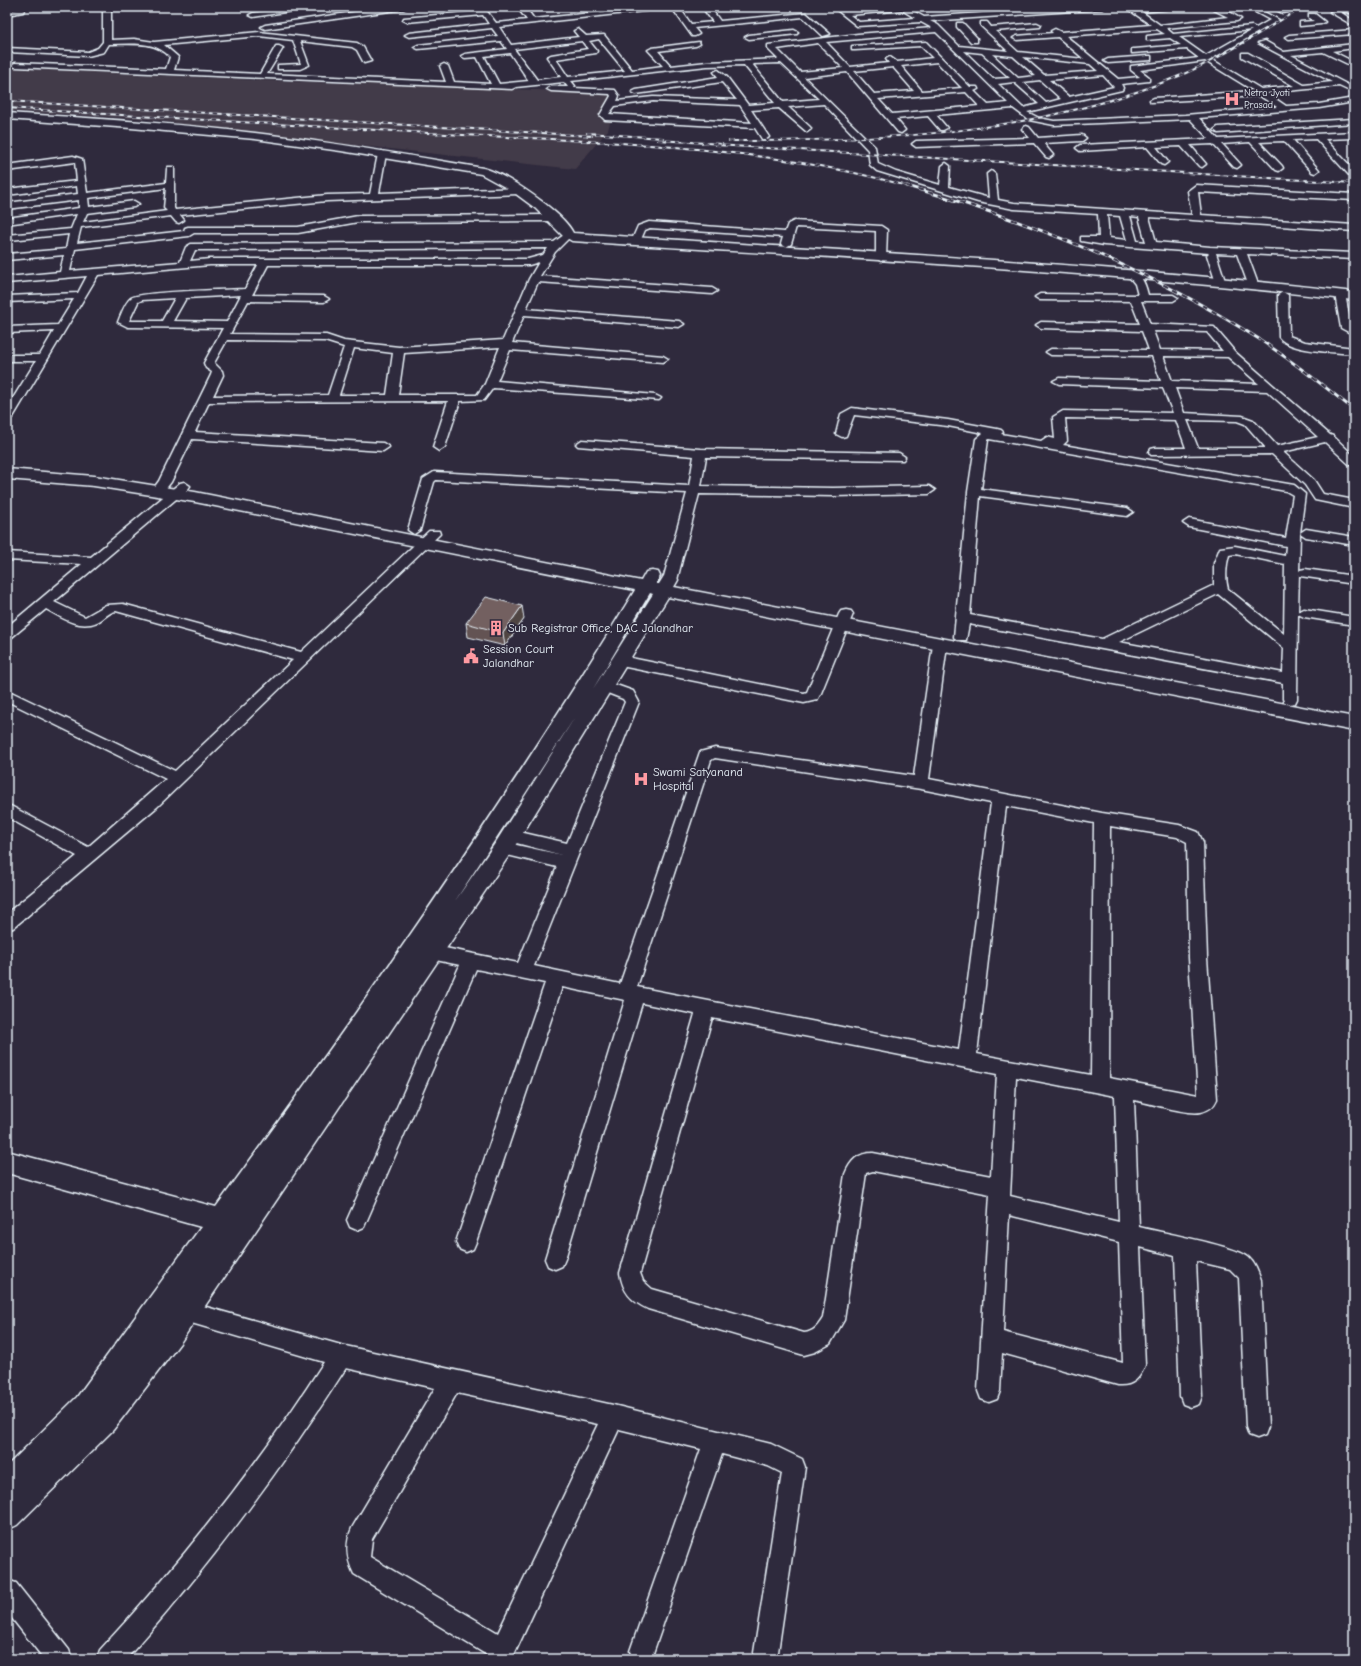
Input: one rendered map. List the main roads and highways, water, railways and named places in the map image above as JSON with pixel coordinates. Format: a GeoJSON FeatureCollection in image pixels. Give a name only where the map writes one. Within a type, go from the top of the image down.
{"type":"FeatureCollection","features":[{"type":"Feature","properties":{"kind":"railway"},"geometry":{"type":"LineString","coordinates":[[729,141],[843,139],[957,131],[1070,111],[1125,96],[1195,69],[1226,53],[1303,7]]}},
{"type":"Feature","properties":{"kind":"railway"},"geometry":{"type":"LineString","coordinates":[[7,101],[592,136]]}},
{"type":"Feature","properties":{"kind":"railway"},"geometry":{"type":"LineString","coordinates":[[7,108],[406,132],[576,140],[688,148],[745,154],[800,163],[856,173],[911,187]]}},
{"type":"Feature","properties":{"kind":"railway"},"geometry":{"type":"LineString","coordinates":[[587,133],[663,138]]}},
{"type":"Feature","properties":{"kind":"railway"},"geometry":{"type":"LineString","coordinates":[[658,140],[722,144]]}},
{"type":"Feature","properties":{"kind":"railway"},"geometry":{"type":"LineString","coordinates":[[716,145],[1354,183]]}},
{"type":"Feature","properties":{"kind":"railway"},"geometry":{"type":"LineString","coordinates":[[907,186],[999,215],[1089,250],[1132,269],[1218,314],[1259,339],[1307,373],[1354,410]]}},
{"type":"Feature","properties":{"kind":"place","name":"Netra Jyoti Prasad"},"geometry":{"type":"Point","coordinates":[1232,99]}},
{"type":"Feature","properties":{"kind":"place","name":"Sub Registrar Office, DAC Jalandhar"},"geometry":{"type":"Point","coordinates":[496,628]}},
{"type":"Feature","properties":{"kind":"place","name":"Session Court Jalandhar"},"geometry":{"type":"Point","coordinates":[471,656]}},
{"type":"Feature","properties":{"kind":"place","name":"Swami Satyanand Hospital"},"geometry":{"type":"Point","coordinates":[641,779]}}]}
